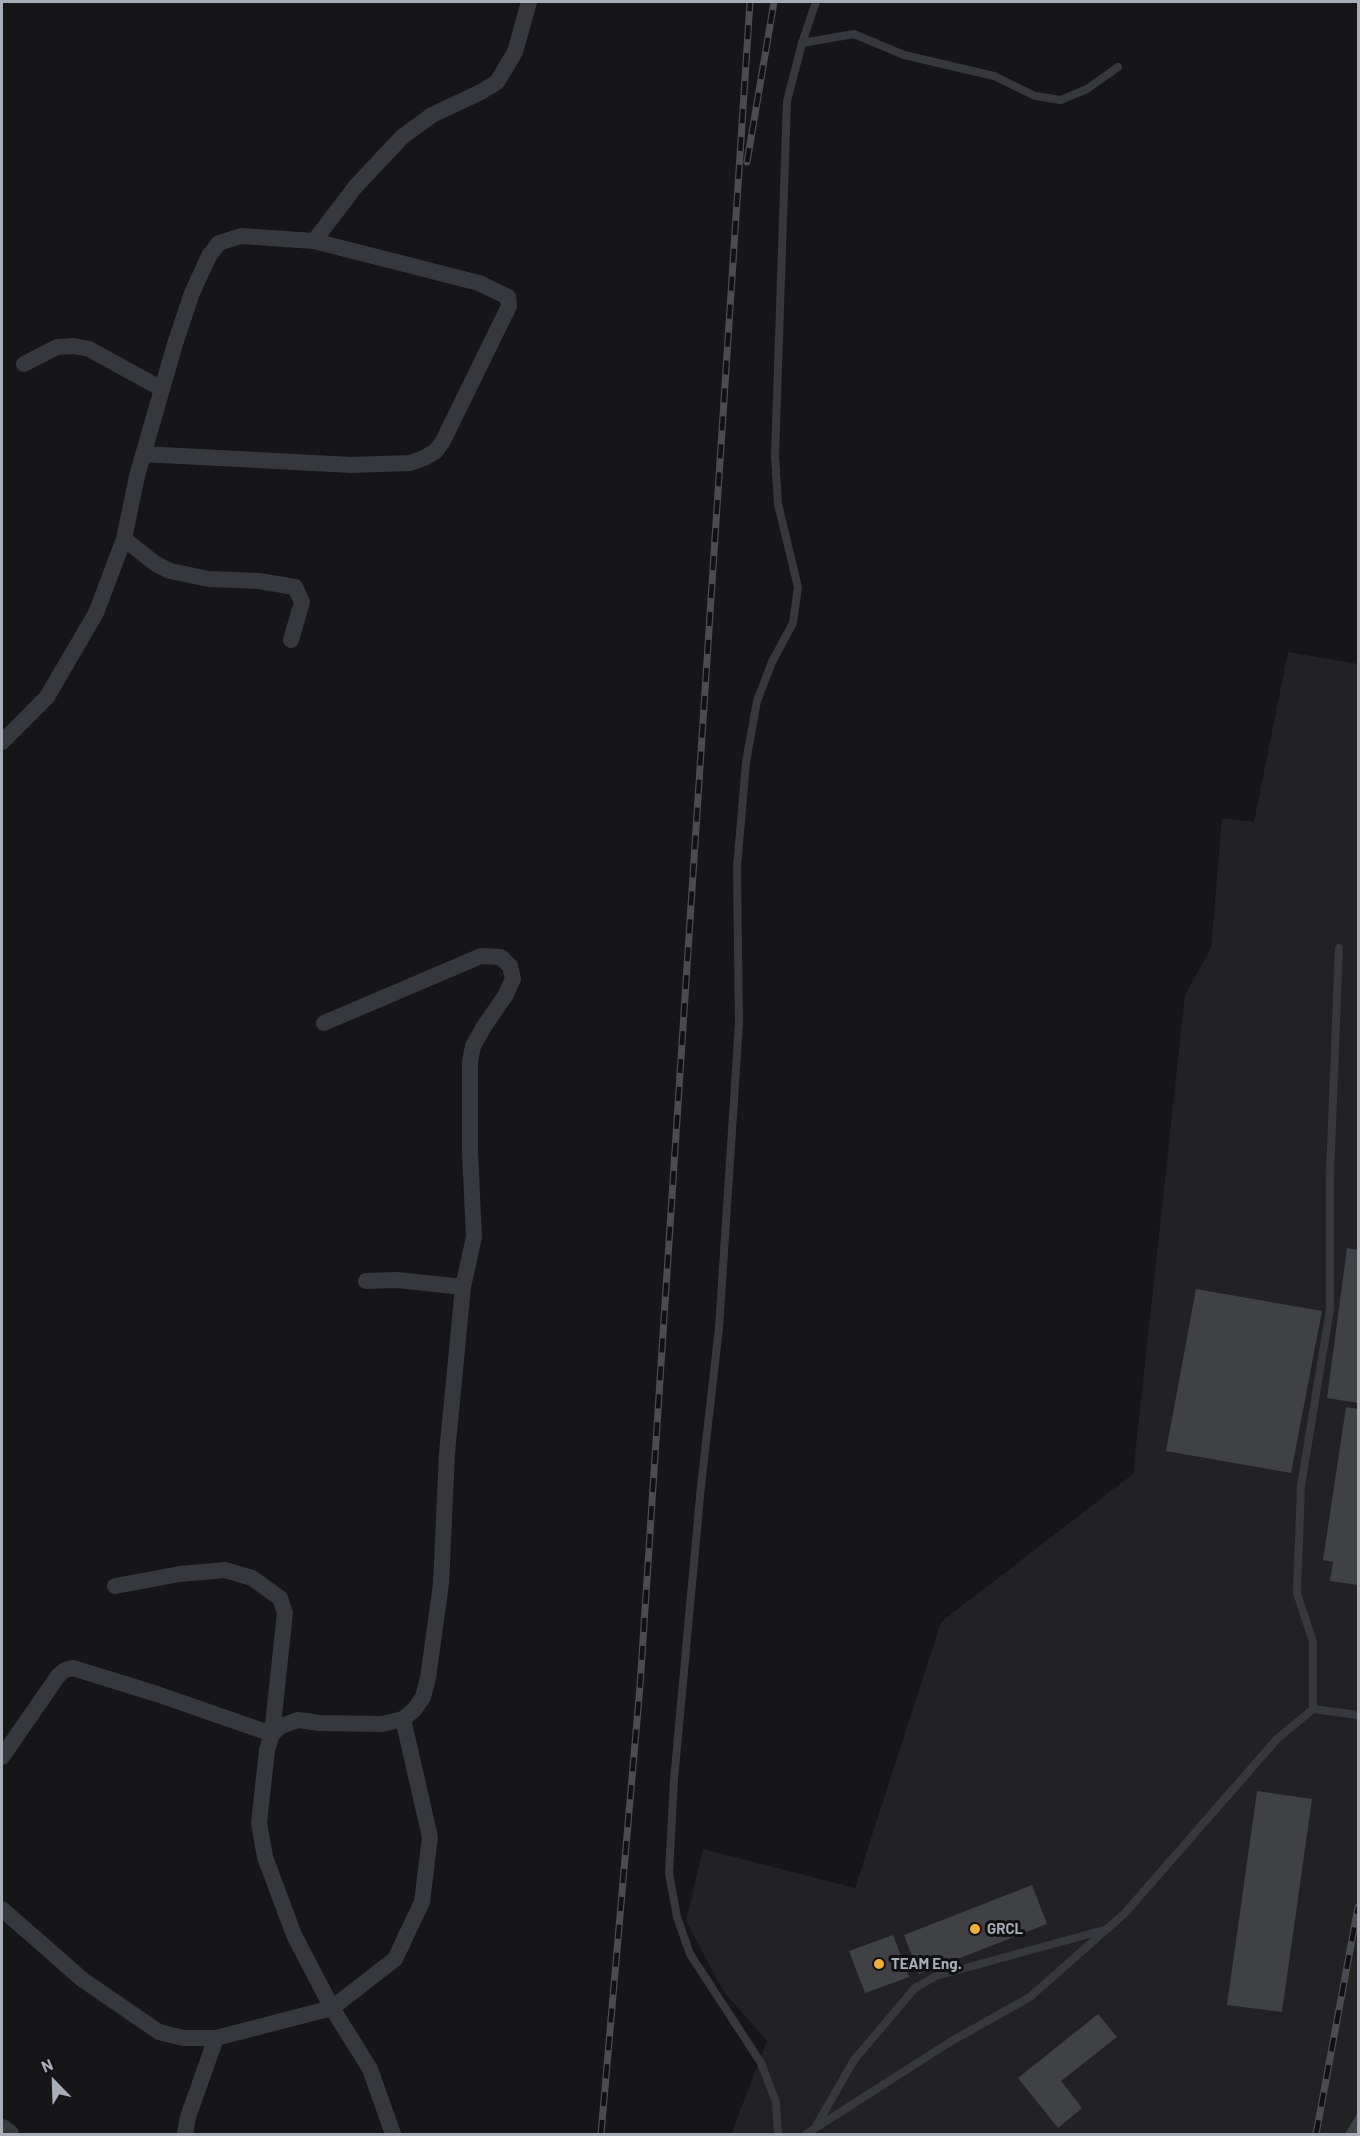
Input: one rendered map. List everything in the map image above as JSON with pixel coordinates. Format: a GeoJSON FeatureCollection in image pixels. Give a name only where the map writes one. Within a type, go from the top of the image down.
{"type":"FeatureCollection","features":[{"type":"Feature","properties":{"kind":"street"},"geometry":{"type":"LineString","coordinates":[[314,241],[356,186],[402,137],[432,115],[497,82],[515,52],[529,2]]}},
{"type":"Feature","properties":{"kind":"street"},"geometry":{"type":"LineString","coordinates":[[2,742],[47,697],[96,613],[123,539],[143,454],[175,344],[192,293],[209,256],[219,243],[242,236],[314,241],[479,283],[508,297],[509,306],[443,441],[430,454],[410,463],[352,465],[143,454]]}},
{"type":"Feature","properties":{"kind":"street"},"geometry":{"type":"LineString","coordinates":[[24,364],[57,347],[74,346],[88,349],[162,390]]}},
{"type":"Feature","properties":{"kind":"street"},"geometry":{"type":"LineString","coordinates":[[123,539],[156,564],[170,571],[208,579],[259,581],[295,587],[302,602],[291,640]]}},
{"type":"Feature","properties":{"kind":"street"},"geometry":{"type":"LineString","coordinates":[[272,1734],[281,1726],[298,1720],[320,1723],[382,1724],[403,1719],[414,1710],[423,1697],[428,1678],[441,1584],[447,1453],[463,1287],[474,1237],[470,1151],[470,1062],[473,1046],[506,996],[513,979],[510,966],[501,957],[482,956],[324,1023]]}},
{"type":"Feature","properties":{"kind":"street"},"geometry":{"type":"LineString","coordinates":[[366,1281],[397,1280],[463,1287]]}},
{"type":"Feature","properties":{"kind":"street"},"geometry":{"type":"LineString","coordinates":[[115,1586],[180,1574],[225,1570],[252,1578],[280,1598],[285,1612],[272,1734],[267,1750],[259,1823],[266,1857],[294,1935],[332,2008],[370,2069],[393,2134]]}},
{"type":"Feature","properties":{"kind":"street"},"geometry":{"type":"LineString","coordinates":[[2,1757],[58,1676],[65,1670],[73,1668],[272,1734]]}},
{"type":"Feature","properties":{"kind":"street"},"geometry":{"type":"LineString","coordinates":[[2,1909],[82,1980],[159,2032],[183,2038],[216,2038],[332,2008],[394,1959],[422,1902],[430,1837],[403,1719]]}},
{"type":"Feature","properties":{"kind":"street"},"geometry":{"type":"LineString","coordinates":[[185,2134],[188,2117],[216,2038]]}},
{"type":"Feature","properties":{"kind":"street"},"geometry":{"type":"LineString","coordinates":[[2,2129],[9,2134]]}},
{"type":"Feature","properties":{"kind":"lane"},"geometry":{"type":"LineString","coordinates":[[778,2134],[776,2102],[761,2063],[690,1954],[677,1917],[669,1873],[674,1780],[700,1486],[719,1328],[739,1024],[737,868],[746,762],[757,700],[772,662],[793,623],[798,587],[778,504],[775,456],[788,101],[802,43],[816,2]]}},
{"type":"Feature","properties":{"kind":"lane"},"geometry":{"type":"LineString","coordinates":[[802,43],[854,34],[904,55],[994,76],[1035,96],[1061,100],[1087,89],[1118,67]]}},
{"type":"Feature","properties":{"kind":"lane"},"geometry":{"type":"LineString","coordinates":[[1313,1709],[1312,1641],[1297,1593],[1301,1486],[1330,1309],[1330,1173],[1339,948]]}},
{"type":"Feature","properties":{"kind":"lane"},"geometry":{"type":"LineString","coordinates":[[810,2132],[950,2042],[1030,1997],[1125,1913],[1277,1739],[1313,1709],[1359,1715]]}},
{"type":"Feature","properties":{"kind":"lane"},"geometry":{"type":"LineString","coordinates":[[810,2132],[854,2060],[915,1988],[936,1976],[1106,1929]]}},
{"type":"Feature","properties":{"kind":"shaded area"},"geometry":{"type":"Polygon","coordinates":[[[1288,652],[1358,664],[1358,2134],[731,2134],[767,2041],[724,1992],[686,1921],[703,1849],[855,1888],[941,1622],[1133,1474],[1185,995],[1211,948],[1222,818],[1254,822],[1288,652]]]}},
{"type":"Feature","properties":{"kind":"building"},"geometry":{"type":"Polygon","coordinates":[[[1347,1248],[1358,1250],[1358,1403],[1327,1398],[1347,1248]]]}},
{"type":"Feature","properties":{"kind":"building"},"geometry":{"type":"Polygon","coordinates":[[[1196,1289],[1322,1311],[1291,1473],[1166,1451],[1196,1289]]]}},
{"type":"Feature","properties":{"kind":"building"},"geometry":{"type":"Polygon","coordinates":[[[1346,1407],[1358,1409],[1358,1585],[1330,1581],[1333,1562],[1323,1560],[1346,1407]]]}},
{"type":"Feature","properties":{"kind":"building"},"geometry":{"type":"Polygon","coordinates":[[[1257,1791],[1312,1799],[1282,2012],[1227,2005],[1257,1791]]]}},
{"type":"Feature","properties":{"kind":"building","name":"GRCL"},"geometry":{"type":"Polygon","coordinates":[[[1032,1885],[1047,1924],[919,1974],[904,1935],[1032,1885]]]}},
{"type":"Feature","properties":{"kind":"building","name":"TEAM Eng."},"geometry":{"type":"Polygon","coordinates":[[[893,1935],[909,1977],[865,1993],[849,1951],[893,1935]]]}},
{"type":"Feature","properties":{"kind":"building"},"geometry":{"type":"Polygon","coordinates":[[[1098,2014],[1117,2037],[1061,2081],[1082,2108],[1058,2128],[1018,2078],[1098,2014]]]}},
{"type":"Feature","properties":{"kind":"building"},"geometry":{"type":"Polygon","coordinates":[[[1358,2112],[1358,2134],[1345,2134],[1358,2112]]]}},
{"type":"Feature","properties":{"kind":"railway"},"geometry":{"type":"LineString","coordinates":[[601,2134],[640,1686],[750,2]]}},
{"type":"Feature","properties":{"kind":"railway"},"geometry":{"type":"LineString","coordinates":[[747,162],[774,2]]}},
{"type":"Feature","properties":{"kind":"railway"},"geometry":{"type":"LineString","coordinates":[[1316,2134],[1358,1907]]}},
{"type":"Feature","properties":{"kind":"place","name":"GRCL"},"geometry":{"type":"Point","coordinates":[975,1929]}},
{"type":"Feature","properties":{"kind":"place","name":"TEAM Eng."},"geometry":{"type":"Point","coordinates":[879,1964]}}]}
